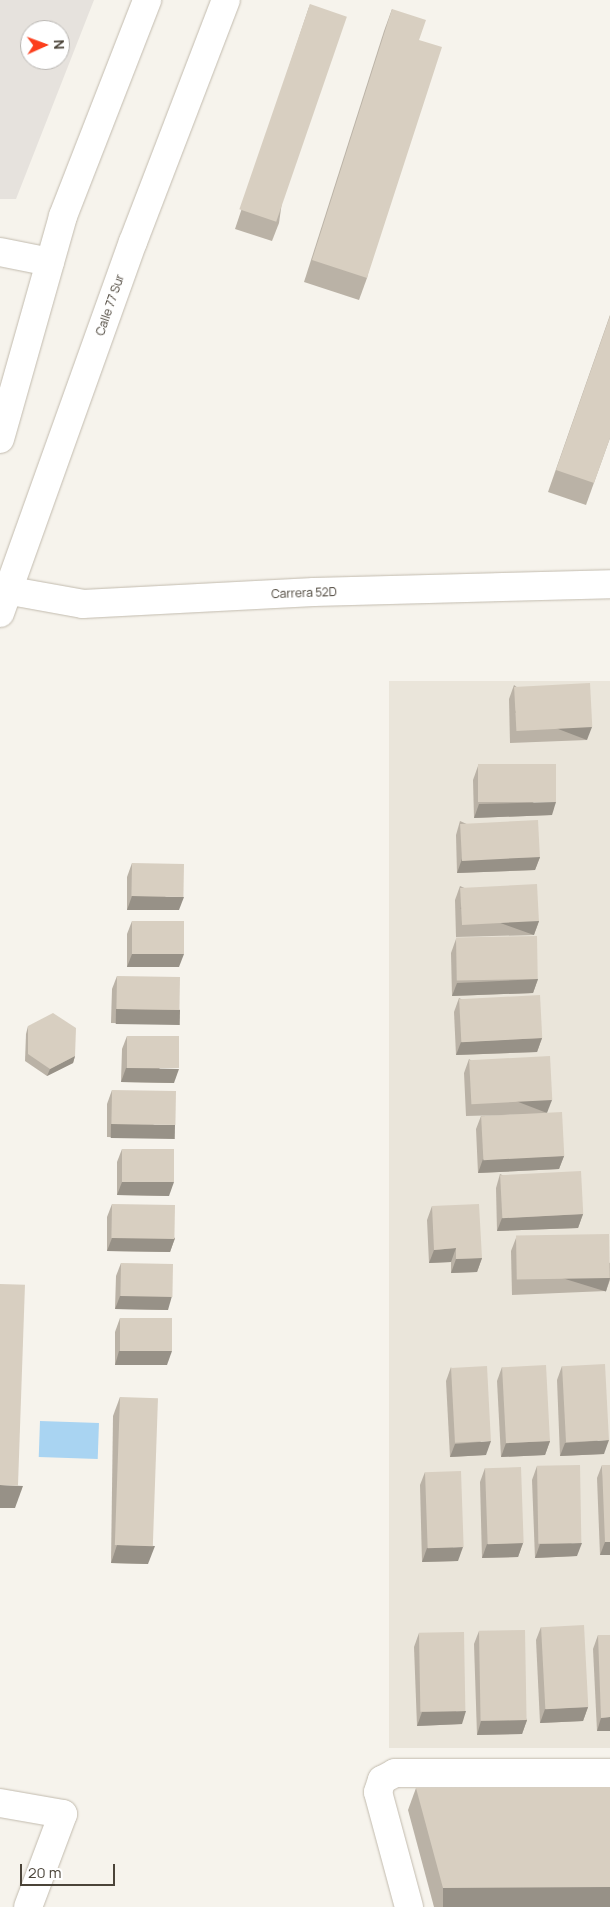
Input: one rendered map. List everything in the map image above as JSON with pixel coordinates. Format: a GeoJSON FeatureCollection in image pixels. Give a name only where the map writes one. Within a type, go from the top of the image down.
{"type":"FeatureCollection","features":[{"type":"Feature","properties":{"kind":"street"},"geometry":{"type":"LineString","coordinates":[[0,439],[63,216],[147,0]]}},
{"type":"Feature","properties":{"kind":"street","name":"Calle 77 Sur"},"geometry":{"type":"LineString","coordinates":[[3,598],[133,242],[226,0]]}},
{"type":"Feature","properties":{"kind":"street"},"geometry":{"type":"LineString","coordinates":[[0,252],[50,262]]}},
{"type":"Feature","properties":{"kind":"street","name":"Carrera 52D"},"geometry":{"type":"LineString","coordinates":[[3,598],[91,604],[314,592],[610,584]]}},
{"type":"Feature","properties":{"kind":"street"},"geometry":{"type":"LineString","coordinates":[[409,1907],[378,1792],[382,1780],[395,1773],[610,1773]]}},
{"type":"Feature","properties":{"kind":"street"},"geometry":{"type":"LineString","coordinates":[[0,1803],[63,1814],[28,1907]]}},
{"type":"Feature","properties":{"kind":"shaded area"},"geometry":{"type":"Polygon","coordinates":[[[0,0],[94,0],[70,61],[70,20],[20,20],[20,70],[67,70],[16,199],[0,199],[0,0]]]}},
{"type":"Feature","properties":{"kind":"shaded area"},"geometry":{"type":"Polygon","coordinates":[[[389,681],[610,681],[610,1748],[389,1748],[389,681]]]}},
{"type":"Feature","properties":{"kind":"water"},"geometry":{"type":"Polygon","coordinates":[[[40,1421],[99,1423],[98,1459],[39,1457],[40,1421]]]}},
{"type":"Feature","properties":{"kind":"building"},"geometry":{"type":"Polygon","coordinates":[[[310,4],[347,17],[276,222],[239,209],[310,4]]]}},
{"type":"Feature","properties":{"kind":"building"},"geometry":{"type":"Polygon","coordinates":[[[392,9],[426,20],[419,40],[442,47],[367,278],[312,260],[392,9]]]}},
{"type":"Feature","properties":{"kind":"building"},"geometry":{"type":"Polygon","coordinates":[[[610,316],[610,438],[594,483],[556,470],[610,316]]]}},
{"type":"Feature","properties":{"kind":"building"},"geometry":{"type":"Polygon","coordinates":[[[590,683],[592,727],[516,731],[514,687],[590,683]]]}},
{"type":"Feature","properties":{"kind":"building"},"geometry":{"type":"Polygon","coordinates":[[[478,764],[556,764],[556,802],[478,802],[478,764]]]}},
{"type":"Feature","properties":{"kind":"building"},"geometry":{"type":"Polygon","coordinates":[[[538,820],[540,857],[462,861],[460,824],[538,820]]]}},
{"type":"Feature","properties":{"kind":"building"},"geometry":{"type":"Polygon","coordinates":[[[132,863],[184,864],[183,897],[131,896],[132,863]]]}},
{"type":"Feature","properties":{"kind":"building"},"geometry":{"type":"Polygon","coordinates":[[[537,884],[539,921],[462,925],[460,888],[537,884]]]}},
{"type":"Feature","properties":{"kind":"building"},"geometry":{"type":"Polygon","coordinates":[[[132,921],[184,921],[184,954],[132,954],[132,921]]]}},
{"type":"Feature","properties":{"kind":"building"},"geometry":{"type":"Polygon","coordinates":[[[537,936],[538,979],[457,980],[456,937],[537,936]]]}},
{"type":"Feature","properties":{"kind":"building"},"geometry":{"type":"Polygon","coordinates":[[[117,976],[180,977],[179,1010],[116,1009],[117,976]]]}},
{"type":"Feature","properties":{"kind":"building"},"geometry":{"type":"Polygon","coordinates":[[[540,995],[542,1038],[461,1042],[459,999],[540,995]]]}},
{"type":"Feature","properties":{"kind":"building"},"geometry":{"type":"Polygon","coordinates":[[[53,1013],[76,1028],[75,1056],[50,1069],[28,1054],[28,1026],[53,1013]]]}},
{"type":"Feature","properties":{"kind":"building"},"geometry":{"type":"Polygon","coordinates":[[[127,1036],[179,1036],[179,1068],[127,1068],[127,1036]]]}},
{"type":"Feature","properties":{"kind":"building"},"geometry":{"type":"Polygon","coordinates":[[[550,1056],[552,1100],[471,1104],[469,1060],[550,1056]]]}},
{"type":"Feature","properties":{"kind":"building"},"geometry":{"type":"Polygon","coordinates":[[[112,1090],[176,1091],[175,1125],[111,1124],[112,1090]]]}},
{"type":"Feature","properties":{"kind":"building"},"geometry":{"type":"Polygon","coordinates":[[[562,1112],[564,1156],[483,1160],[481,1116],[562,1112]]]}},
{"type":"Feature","properties":{"kind":"building"},"geometry":{"type":"Polygon","coordinates":[[[122,1149],[174,1149],[174,1182],[122,1182],[122,1149]]]}},
{"type":"Feature","properties":{"kind":"building"},"geometry":{"type":"Polygon","coordinates":[[[581,1171],[583,1214],[502,1218],[500,1175],[581,1171]]]}},
{"type":"Feature","properties":{"kind":"building"},"geometry":{"type":"Polygon","coordinates":[[[112,1204],[175,1205],[174,1239],[111,1238],[112,1204]]]}},
{"type":"Feature","properties":{"kind":"building"},"geometry":{"type":"Polygon","coordinates":[[[479,1204],[482,1258],[456,1259],[456,1248],[434,1250],[432,1206],[479,1204]]]}},
{"type":"Feature","properties":{"kind":"building"},"geometry":{"type":"Polygon","coordinates":[[[609,1234],[610,1278],[517,1280],[516,1236],[609,1234]]]}},
{"type":"Feature","properties":{"kind":"building"},"geometry":{"type":"Polygon","coordinates":[[[121,1263],[173,1264],[172,1297],[120,1296],[121,1263]]]}},
{"type":"Feature","properties":{"kind":"building"},"geometry":{"type":"Polygon","coordinates":[[[0,1284],[25,1285],[18,1486],[0,1485],[0,1284]]]}},
{"type":"Feature","properties":{"kind":"building"},"geometry":{"type":"Polygon","coordinates":[[[120,1318],[172,1318],[172,1351],[120,1351],[120,1318]]]}},
{"type":"Feature","properties":{"kind":"building"},"geometry":{"type":"Polygon","coordinates":[[[605,1364],[609,1440],[566,1442],[562,1366],[605,1364]]]}},
{"type":"Feature","properties":{"kind":"building"},"geometry":{"type":"Polygon","coordinates":[[[546,1365],[550,1441],[506,1443],[502,1367],[546,1365]]]}},
{"type":"Feature","properties":{"kind":"building"},"geometry":{"type":"Polygon","coordinates":[[[487,1366],[491,1441],[455,1443],[451,1368],[487,1366]]]}},
{"type":"Feature","properties":{"kind":"building"},"geometry":{"type":"Polygon","coordinates":[[[120,1397],[158,1398],[153,1546],[115,1545],[120,1397]]]}},
{"type":"Feature","properties":{"kind":"building"},"geometry":{"type":"Polygon","coordinates":[[[580,1465],[581,1543],[538,1544],[537,1466],[580,1465]]]}},
{"type":"Feature","properties":{"kind":"building"},"geometry":{"type":"Polygon","coordinates":[[[602,1465],[610,1465],[610,1542],[605,1542],[602,1465]]]}},
{"type":"Feature","properties":{"kind":"building"},"geometry":{"type":"Polygon","coordinates":[[[521,1467],[524,1543],[488,1544],[485,1468],[521,1467]]]}},
{"type":"Feature","properties":{"kind":"building"},"geometry":{"type":"Polygon","coordinates":[[[461,1471],[464,1547],[428,1548],[425,1472],[461,1471]]]}},
{"type":"Feature","properties":{"kind":"building"},"geometry":{"type":"Polygon","coordinates":[[[584,1625],[588,1707],[545,1709],[541,1627],[584,1625]]]}},
{"type":"Feature","properties":{"kind":"building"},"geometry":{"type":"Polygon","coordinates":[[[525,1630],[527,1720],[481,1721],[479,1631],[525,1630]]]}},
{"type":"Feature","properties":{"kind":"building"},"geometry":{"type":"Polygon","coordinates":[[[464,1632],[465,1711],[420,1712],[419,1633],[464,1632]]]}},
{"type":"Feature","properties":{"kind":"building"},"geometry":{"type":"Polygon","coordinates":[[[598,1635],[610,1635],[610,1717],[601,1718],[598,1635]]]}},
{"type":"Feature","properties":{"kind":"building"},"geometry":{"type":"Polygon","coordinates":[[[610,1787],[610,1887],[443,1888],[416,1788],[610,1787]]]}}]}
